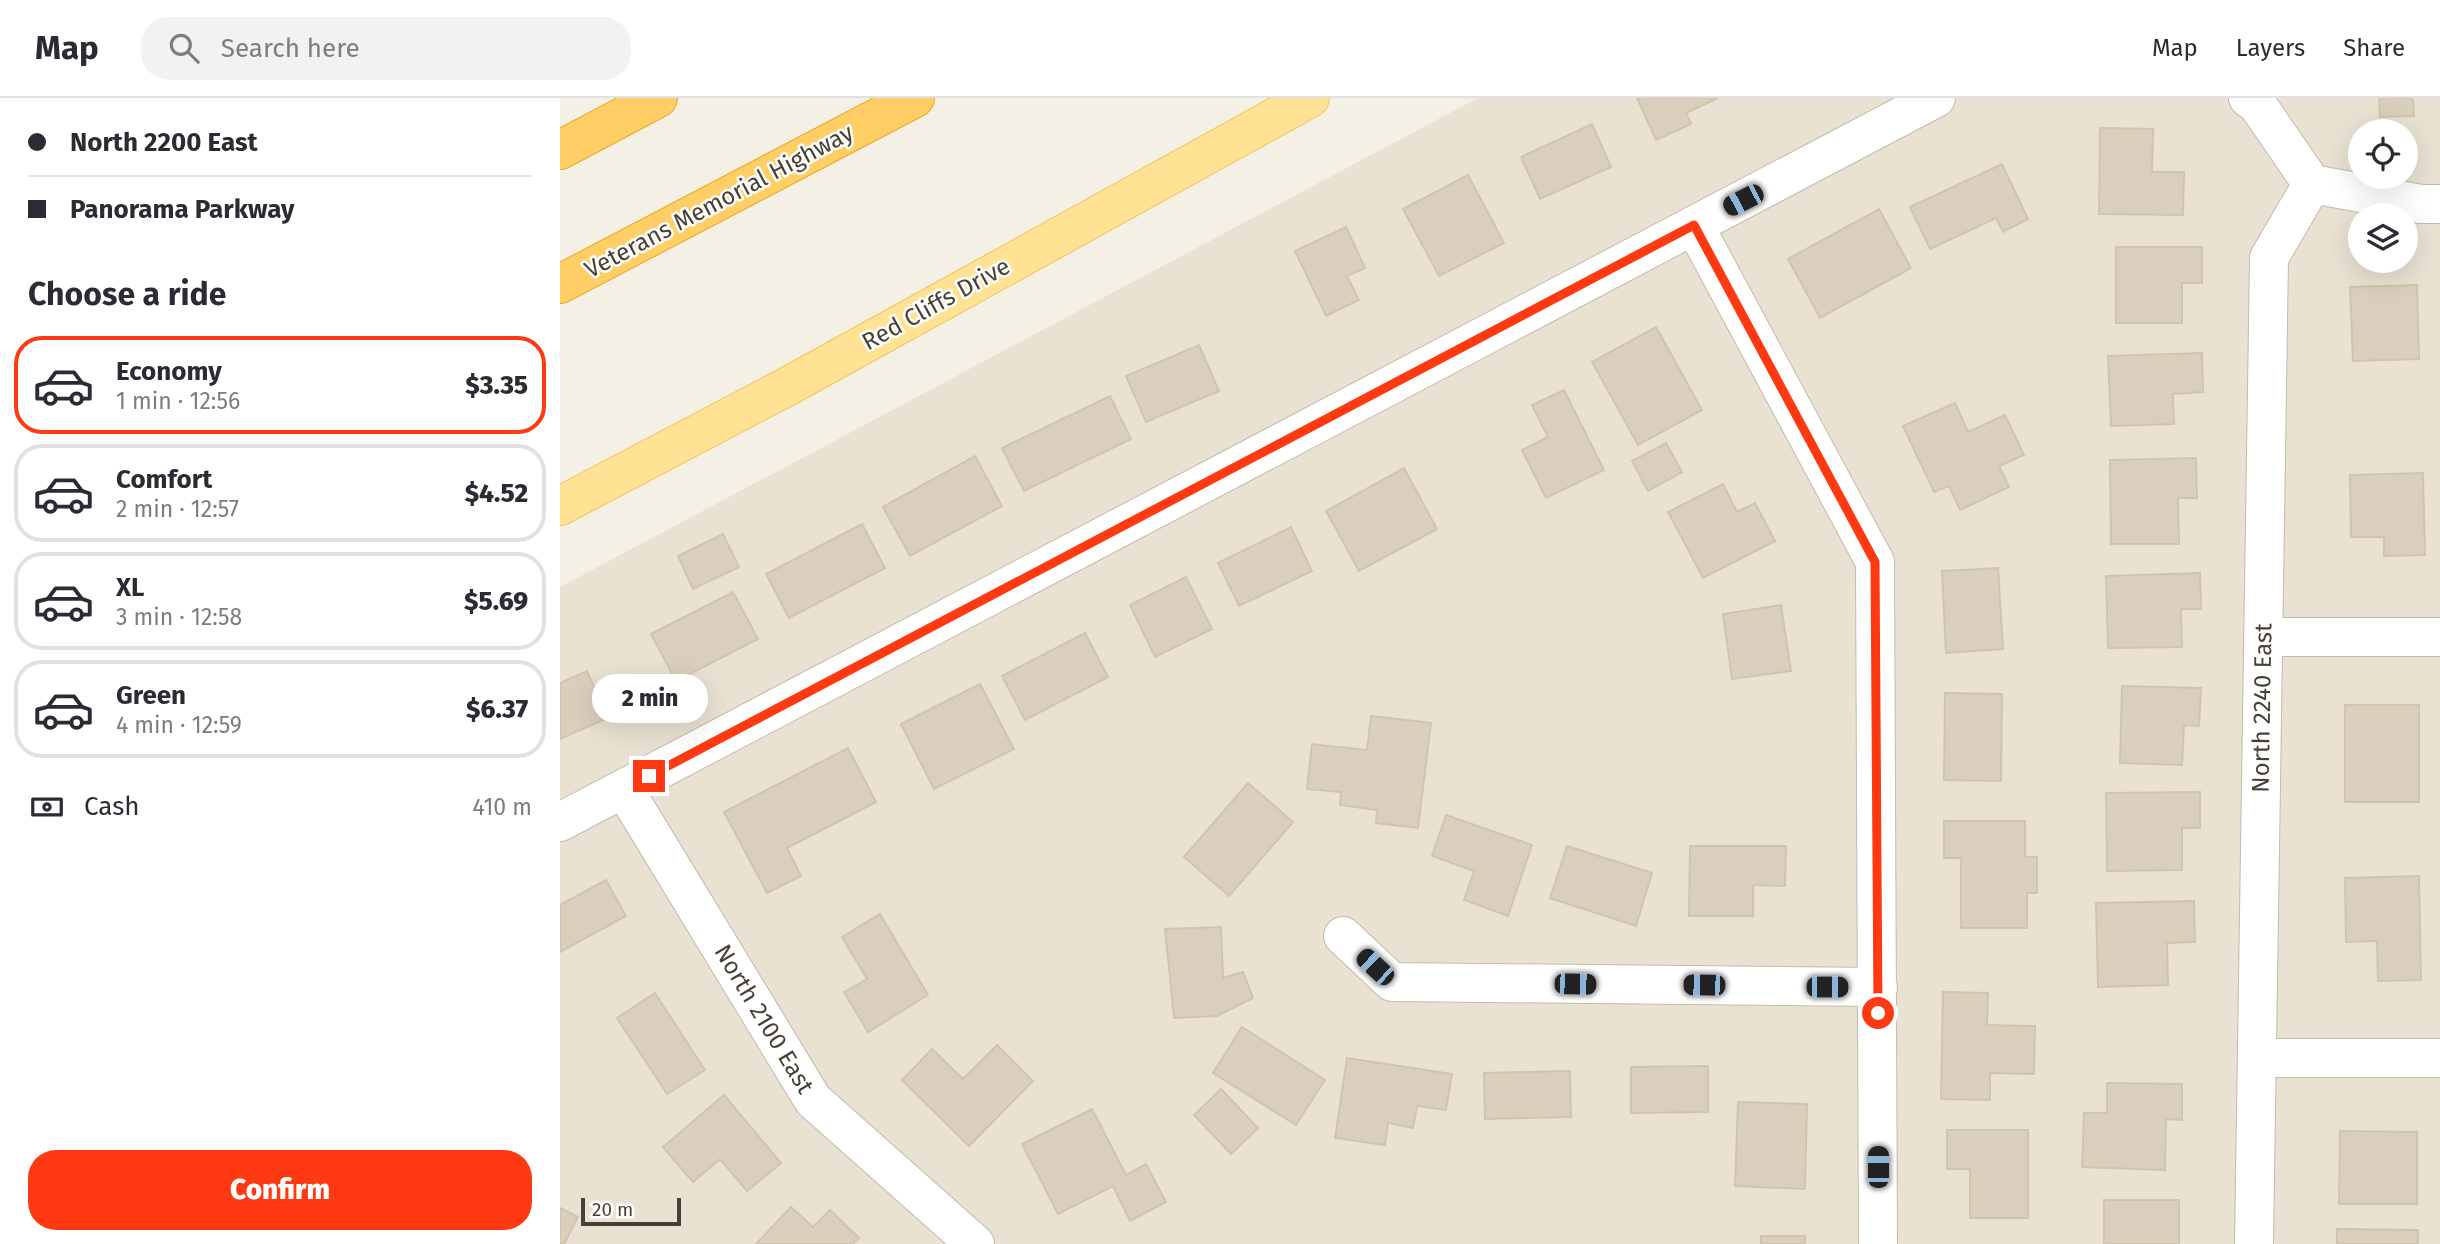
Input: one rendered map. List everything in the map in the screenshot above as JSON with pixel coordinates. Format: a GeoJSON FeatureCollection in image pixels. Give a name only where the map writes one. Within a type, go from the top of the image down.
{"type":"FeatureCollection","features":[{"type":"Feature","properties":{"kind":"highway"},"geometry":{"type":"LineString","coordinates":[[560,150],[659,98]]}},
{"type":"Feature","properties":{"kind":"highway","name":"Veterans Memorial Highway"},"geometry":{"type":"LineString","coordinates":[[560,284],[915,98]]}},
{"type":"Feature","properties":{"kind":"main road","name":"Red Cliffs Drive"},"geometry":{"type":"LineString","coordinates":[[560,506],[792,384],[1310,98]]}},
{"type":"Feature","properties":{"kind":"street"},"geometry":{"type":"LineString","coordinates":[[560,822],[1936,98]]}},
{"type":"Feature","properties":{"kind":"street"},"geometry":{"type":"LineString","coordinates":[[2248,98],[2257,104],[2312,184],[2421,204],[2440,204]]}},
{"type":"Feature","properties":{"kind":"street","name":"North 2240 East"},"geometry":{"type":"LineString","coordinates":[[2254,1244],[2269,258],[2312,184]]}},
{"type":"Feature","properties":{"kind":"street"},"geometry":{"type":"LineString","coordinates":[[1694,225],[1875,562],[1878,1244]]}},
{"type":"Feature","properties":{"kind":"street"},"geometry":{"type":"LineString","coordinates":[[2263,636],[2440,637]]}},
{"type":"Feature","properties":{"kind":"street","name":"North 2100 East"},"geometry":{"type":"LineString","coordinates":[[624,789],[813,1100],[975,1244]]}},
{"type":"Feature","properties":{"kind":"street"},"geometry":{"type":"LineString","coordinates":[[1343,936],[1392,982],[1878,987]]}},
{"type":"Feature","properties":{"kind":"street"},"geometry":{"type":"LineString","coordinates":[[2257,1058],[2440,1058]]}},
{"type":"Feature","properties":{"kind":"shaded area"},"geometry":{"type":"Polygon","coordinates":[[[1478,98],[2440,98],[2440,1244],[560,1244],[560,587],[1478,98]]]}},
{"type":"Feature","properties":{"kind":"building"},"geometry":{"type":"Polygon","coordinates":[[[1637,98],[1718,98],[1686,113],[1691,124],[1656,140],[1637,98]]]}},
{"type":"Feature","properties":{"kind":"building"},"geometry":{"type":"Polygon","coordinates":[[[2379,98],[2413,98],[2414,116],[2380,117],[2379,98]]]}},
{"type":"Feature","properties":{"kind":"building"},"geometry":{"type":"Polygon","coordinates":[[[1592,124],[1611,167],[1540,199],[1521,157],[1592,124]]]}},
{"type":"Feature","properties":{"kind":"building"},"geometry":{"type":"Polygon","coordinates":[[[2100,128],[2153,129],[2152,172],[2184,172],[2183,215],[2099,214],[2100,128]]]}},
{"type":"Feature","properties":{"kind":"building"},"geometry":{"type":"Polygon","coordinates":[[[2002,164],[2028,219],[2003,232],[1996,218],[1930,249],[1910,207],[2002,164]]]}},
{"type":"Feature","properties":{"kind":"building"},"geometry":{"type":"Polygon","coordinates":[[[1468,175],[1504,243],[1439,276],[1403,209],[1468,175]]]}},
{"type":"Feature","properties":{"kind":"building"},"geometry":{"type":"Polygon","coordinates":[[[1879,209],[1911,268],[1820,318],[1788,259],[1879,209]]]}},
{"type":"Feature","properties":{"kind":"building"},"geometry":{"type":"Polygon","coordinates":[[[1346,227],[1365,268],[1347,276],[1359,300],[1326,316],[1295,251],[1346,227]]]}},
{"type":"Feature","properties":{"kind":"building"},"geometry":{"type":"Polygon","coordinates":[[[2116,247],[2202,247],[2202,283],[2182,283],[2182,323],[2116,323],[2116,247]]]}},
{"type":"Feature","properties":{"kind":"building"},"geometry":{"type":"Polygon","coordinates":[[[2417,285],[2419,359],[2353,361],[2350,287],[2417,285]]]}},
{"type":"Feature","properties":{"kind":"building"},"geometry":{"type":"Polygon","coordinates":[[[1656,327],[1702,410],[1638,445],[1592,362],[1656,327]]]}},
{"type":"Feature","properties":{"kind":"building"},"geometry":{"type":"Polygon","coordinates":[[[1199,345],[1219,391],[1146,422],[1126,376],[1199,345]]]}},
{"type":"Feature","properties":{"kind":"building"},"geometry":{"type":"Polygon","coordinates":[[[2202,353],[2203,392],[2173,394],[2174,424],[2111,426],[2108,356],[2202,353]]]}},
{"type":"Feature","properties":{"kind":"building"},"geometry":{"type":"Polygon","coordinates":[[[1564,390],[1604,470],[1546,498],[1522,450],[1548,437],[1532,405],[1564,390]]]}},
{"type":"Feature","properties":{"kind":"building"},"geometry":{"type":"Polygon","coordinates":[[[1110,396],[1131,439],[1024,491],[1002,448],[1110,396]]]}},
{"type":"Feature","properties":{"kind":"building"},"geometry":{"type":"Polygon","coordinates":[[[1955,403],[1968,432],[2005,415],[2024,455],[1999,466],[2009,487],[1960,510],[1949,486],[1934,492],[1903,426],[1955,403]]]}},
{"type":"Feature","properties":{"kind":"building"},"geometry":{"type":"Polygon","coordinates":[[[1666,443],[1682,472],[1648,491],[1632,461],[1666,443]]]}},
{"type":"Feature","properties":{"kind":"building"},"geometry":{"type":"Polygon","coordinates":[[[975,456],[1002,506],[910,556],[883,507],[975,456]]]}},
{"type":"Feature","properties":{"kind":"building"},"geometry":{"type":"Polygon","coordinates":[[[2196,458],[2197,498],[2178,498],[2179,544],[2111,544],[2110,460],[2196,458]]]}},
{"type":"Feature","properties":{"kind":"building"},"geometry":{"type":"Polygon","coordinates":[[[1404,468],[1437,529],[1359,571],[1326,511],[1404,468]]]}},
{"type":"Feature","properties":{"kind":"building"},"geometry":{"type":"Polygon","coordinates":[[[2423,473],[2425,555],[2384,556],[2384,537],[2351,537],[2350,475],[2423,473]]]}},
{"type":"Feature","properties":{"kind":"building"},"geometry":{"type":"Polygon","coordinates":[[[1723,484],[1737,512],[1755,503],[1775,541],[1703,578],[1668,512],[1723,484]]]}},
{"type":"Feature","properties":{"kind":"building"},"geometry":{"type":"Polygon","coordinates":[[[862,524],[885,568],[789,618],[766,574],[862,524]]]}},
{"type":"Feature","properties":{"kind":"building"},"geometry":{"type":"Polygon","coordinates":[[[1291,527],[1312,571],[1239,606],[1218,563],[1291,527]]]}},
{"type":"Feature","properties":{"kind":"building"},"geometry":{"type":"Polygon","coordinates":[[[723,534],[739,567],[693,589],[678,556],[723,534]]]}},
{"type":"Feature","properties":{"kind":"building"},"geometry":{"type":"Polygon","coordinates":[[[1998,568],[2003,649],[1946,653],[1942,571],[1998,568]]]}},
{"type":"Feature","properties":{"kind":"building"},"geometry":{"type":"Polygon","coordinates":[[[2200,573],[2201,609],[2181,609],[2182,647],[2108,648],[2106,576],[2200,573]]]}},
{"type":"Feature","properties":{"kind":"building"},"geometry":{"type":"Polygon","coordinates":[[[1186,577],[1212,629],[1155,657],[1130,605],[1186,577]]]}},
{"type":"Feature","properties":{"kind":"building"},"geometry":{"type":"Polygon","coordinates":[[[733,592],[758,639],[676,681],[651,634],[733,592]]]}},
{"type":"Feature","properties":{"kind":"building"},"geometry":{"type":"Polygon","coordinates":[[[1781,605],[1791,671],[1732,679],[1723,614],[1781,605]]]}},
{"type":"Feature","properties":{"kind":"building"},"geometry":{"type":"Polygon","coordinates":[[[1085,633],[1108,677],[1025,720],[1002,676],[1085,633]]]}},
{"type":"Feature","properties":{"kind":"building"},"geometry":{"type":"Polygon","coordinates":[[[587,671],[608,718],[560,739],[560,683],[587,671]]]}},
{"type":"Feature","properties":{"kind":"building"},"geometry":{"type":"Polygon","coordinates":[[[980,684],[1014,749],[934,789],[901,724],[980,684]]]}},
{"type":"Feature","properties":{"kind":"building"},"geometry":{"type":"Polygon","coordinates":[[[2122,686],[2201,688],[2199,726],[2184,725],[2182,765],[2120,763],[2122,686]]]}},
{"type":"Feature","properties":{"kind":"building"},"geometry":{"type":"Polygon","coordinates":[[[1945,693],[2002,694],[2001,781],[1944,780],[1945,693]]]}},
{"type":"Feature","properties":{"kind":"building"},"geometry":{"type":"Polygon","coordinates":[[[2345,705],[2419,705],[2419,802],[2345,802],[2345,705]]]}},
{"type":"Feature","properties":{"kind":"building"},"geometry":{"type":"Polygon","coordinates":[[[1371,716],[1431,723],[1418,828],[1376,823],[1377,810],[1340,805],[1341,792],[1307,789],[1312,744],[1367,750],[1371,716]]]}},
{"type":"Feature","properties":{"kind":"building"},"geometry":{"type":"Polygon","coordinates":[[[848,748],[876,802],[787,848],[801,876],[767,893],[724,812],[848,748]]]}},
{"type":"Feature","properties":{"kind":"building"},"geometry":{"type":"Polygon","coordinates":[[[1248,783],[1293,822],[1229,896],[1184,857],[1248,783]]]}},
{"type":"Feature","properties":{"kind":"building"},"geometry":{"type":"Polygon","coordinates":[[[2200,792],[2200,828],[2182,828],[2182,870],[2107,871],[2106,793],[2200,792]]]}},
{"type":"Feature","properties":{"kind":"building"},"geometry":{"type":"Polygon","coordinates":[[[1446,815],[1532,845],[1508,916],[1464,900],[1474,871],[1432,856],[1446,815]]]}},
{"type":"Feature","properties":{"kind":"building"},"geometry":{"type":"Polygon","coordinates":[[[1944,821],[2025,821],[2025,857],[2037,857],[2037,893],[2027,893],[2027,928],[1961,928],[1961,858],[1944,858],[1944,821]]]}},
{"type":"Feature","properties":{"kind":"building"},"geometry":{"type":"Polygon","coordinates":[[[1567,846],[1652,873],[1636,926],[1550,898],[1567,846]]]}},
{"type":"Feature","properties":{"kind":"building"},"geometry":{"type":"Polygon","coordinates":[[[1690,846],[1786,846],[1785,886],[1753,885],[1753,916],[1689,916],[1690,846]]]}},
{"type":"Feature","properties":{"kind":"building"},"geometry":{"type":"Polygon","coordinates":[[[2419,876],[2421,980],[2378,981],[2377,941],[2346,942],[2345,878],[2419,876]]]}},
{"type":"Feature","properties":{"kind":"building"},"geometry":{"type":"Polygon","coordinates":[[[606,880],[626,916],[560,952],[560,905],[606,880]]]}},
{"type":"Feature","properties":{"kind":"building"},"geometry":{"type":"Polygon","coordinates":[[[2194,901],[2195,942],[2167,943],[2168,985],[2098,987],[2096,903],[2194,901]]]}},
{"type":"Feature","properties":{"kind":"building"},"geometry":{"type":"Polygon","coordinates":[[[880,914],[928,995],[868,1032],[844,992],[867,979],[842,937],[880,914]]]}},
{"type":"Feature","properties":{"kind":"building"},"geometry":{"type":"Polygon","coordinates":[[[1221,927],[1223,978],[1243,972],[1253,998],[1217,1016],[1174,1018],[1165,929],[1221,927]]]}},
{"type":"Feature","properties":{"kind":"building"},"geometry":{"type":"Polygon","coordinates":[[[1943,992],[1988,993],[1987,1025],[2035,1026],[2034,1074],[1990,1073],[1990,1100],[1941,1099],[1943,992]]]}},
{"type":"Feature","properties":{"kind":"building"},"geometry":{"type":"Polygon","coordinates":[[[655,993],[705,1070],[667,1094],[617,1018],[655,993]]]}},
{"type":"Feature","properties":{"kind":"building"},"geometry":{"type":"Polygon","coordinates":[[[1242,1027],[1325,1080],[1296,1125],[1213,1073],[1242,1027]]]}},
{"type":"Feature","properties":{"kind":"building"},"geometry":{"type":"Polygon","coordinates":[[[997,1045],[1033,1081],[969,1146],[902,1080],[932,1049],[963,1079],[997,1045]]]}},
{"type":"Feature","properties":{"kind":"building"},"geometry":{"type":"Polygon","coordinates":[[[1347,1058],[1452,1074],[1446,1110],[1417,1106],[1413,1128],[1388,1123],[1385,1145],[1335,1138],[1347,1058]]]}},
{"type":"Feature","properties":{"kind":"building"},"geometry":{"type":"Polygon","coordinates":[[[1708,1066],[1708,1112],[1631,1113],[1631,1067],[1708,1066]]]}},
{"type":"Feature","properties":{"kind":"building"},"geometry":{"type":"Polygon","coordinates":[[[1570,1071],[1571,1117],[1485,1119],[1484,1073],[1570,1071]]]}},
{"type":"Feature","properties":{"kind":"building"},"geometry":{"type":"Polygon","coordinates":[[[2107,1083],[2182,1084],[2182,1120],[2166,1119],[2165,1170],[2082,1167],[2084,1113],[2107,1113],[2107,1083]]]}},
{"type":"Feature","properties":{"kind":"building"},"geometry":{"type":"Polygon","coordinates":[[[1221,1089],[1258,1128],[1231,1154],[1194,1115],[1221,1089]]]}},
{"type":"Feature","properties":{"kind":"building"},"geometry":{"type":"Polygon","coordinates":[[[724,1095],[781,1163],[747,1191],[720,1159],[693,1182],[663,1147],[724,1095]]]}},
{"type":"Feature","properties":{"kind":"building"},"geometry":{"type":"Polygon","coordinates":[[[1738,1102],[1807,1104],[1805,1189],[1735,1186],[1738,1102]]]}},
{"type":"Feature","properties":{"kind":"building"},"geometry":{"type":"Polygon","coordinates":[[[1092,1109],[1126,1175],[1146,1164],[1166,1202],[1130,1221],[1113,1186],[1058,1214],[1022,1144],[1092,1109]]]}},
{"type":"Feature","properties":{"kind":"building"},"geometry":{"type":"Polygon","coordinates":[[[1947,1130],[2028,1130],[2028,1218],[1970,1218],[1970,1169],[1947,1169],[1947,1130]]]}},
{"type":"Feature","properties":{"kind":"building"},"geometry":{"type":"Polygon","coordinates":[[[2340,1131],[2417,1132],[2417,1204],[2339,1204],[2340,1131]]]}},
{"type":"Feature","properties":{"kind":"building"},"geometry":{"type":"Polygon","coordinates":[[[2104,1200],[2179,1200],[2179,1244],[2104,1244],[2104,1200]]]}},
{"type":"Feature","properties":{"kind":"building"},"geometry":{"type":"Polygon","coordinates":[[[791,1207],[813,1227],[830,1210],[859,1238],[853,1244],[756,1244],[791,1207]]]}},
{"type":"Feature","properties":{"kind":"building"},"geometry":{"type":"Polygon","coordinates":[[[560,1208],[578,1217],[564,1244],[560,1244],[560,1208]]]}},
{"type":"Feature","properties":{"kind":"building"},"geometry":{"type":"Polygon","coordinates":[[[2337,1229],[2418,1230],[2418,1244],[2337,1244],[2337,1229]]]}},
{"type":"Feature","properties":{"kind":"building"},"geometry":{"type":"Polygon","coordinates":[[[1761,1236],[1805,1236],[1805,1244],[1761,1244],[1761,1236]]]}},
{"type":"Feature","properties":{"kind":"route"},"geometry":{"type":"LineString","coordinates":[[649,776],[1694,225],[1875,562],[1878,1013]]}}]}
